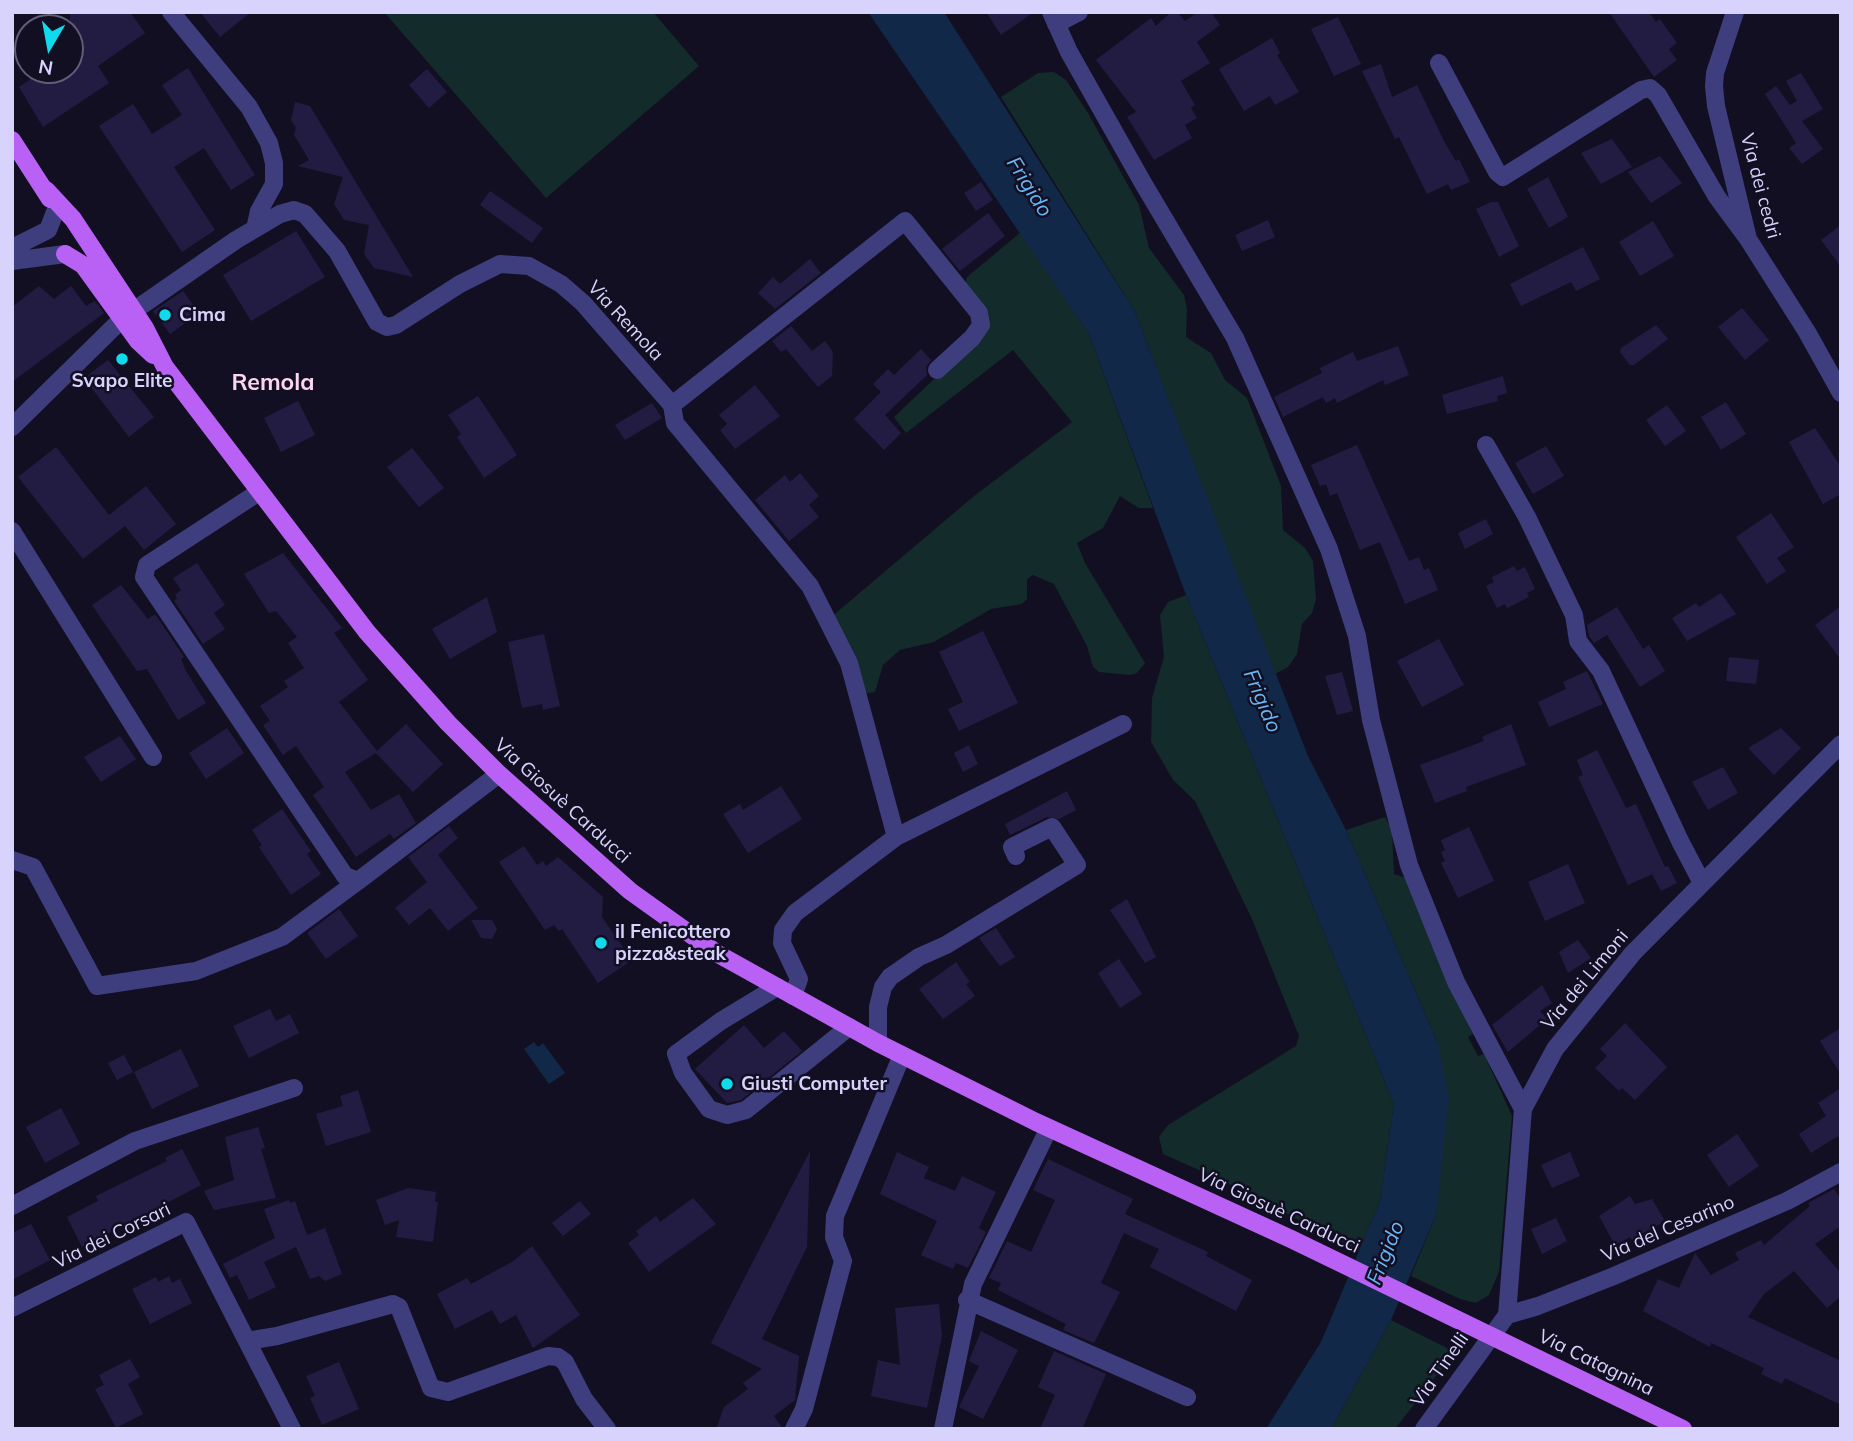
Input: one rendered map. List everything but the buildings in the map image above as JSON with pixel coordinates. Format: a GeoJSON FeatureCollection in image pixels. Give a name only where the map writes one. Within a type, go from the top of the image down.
{"type":"FeatureCollection","features":[{"type":"Feature","properties":{"kind":"main road","name":"Via Giosuè Carducci"},"geometry":{"type":"LineString","coordinates":[[12,140],[46,190],[73,219],[128,315]]}},
{"type":"Feature","properties":{"kind":"main road","name":"Via Giosuè Carducci"},"geometry":{"type":"LineString","coordinates":[[46,190],[55,212]]}},
{"type":"Feature","properties":{"kind":"main road","name":"Via Giosuè Carducci"},"geometry":{"type":"LineString","coordinates":[[65,254],[83,265],[128,315],[367,632],[448,723],[499,774],[631,891],[718,954],[878,1043],[1049,1128],[1291,1239],[1490,1335]]}},
{"type":"Feature","properties":{"kind":"main road","name":"Via Catagnina"},"geometry":{"type":"LineString","coordinates":[[1490,1335],[1682,1429]]}},
{"type":"Feature","properties":{"kind":"street"},"geometry":{"type":"LineString","coordinates":[[171,12],[249,107],[269,143],[274,163],[274,184],[259,211],[256,229]]}},
{"type":"Feature","properties":{"kind":"street"},"geometry":{"type":"LineString","coordinates":[[1079,12],[1054,18],[1143,183],[1235,338],[1329,549],[1357,636],[1371,720],[1409,865],[1456,982],[1523,1109]]}},
{"type":"Feature","properties":{"kind":"street","name":"Via dei cedri"},"geometry":{"type":"LineString","coordinates":[[1735,12],[1715,73],[1714,86],[1716,106],[1748,239],[1807,332],[1841,393]]}},
{"type":"Feature","properties":{"kind":"street"},"geometry":{"type":"LineString","coordinates":[[1439,63],[1497,172],[1503,177],[1641,90],[1650,88],[1658,95],[1717,197],[1748,239]]}},
{"type":"Feature","properties":{"kind":"street","name":"Via Remola"},"geometry":{"type":"LineString","coordinates":[[12,427],[128,315],[256,229],[294,210],[305,214],[337,251],[377,322],[387,327],[396,325],[460,284],[500,264],[529,267],[561,284],[583,303],[672,405]]}},
{"type":"Feature","properties":{"kind":"street"},"geometry":{"type":"LineString","coordinates":[[12,248],[48,230],[55,212]]}},
{"type":"Feature","properties":{"kind":"street"},"geometry":{"type":"LineString","coordinates":[[896,837],[849,663],[810,586],[675,423],[672,405],[905,221],[979,313],[981,325],[972,338],[937,370]]}},
{"type":"Feature","properties":{"kind":"street"},"geometry":{"type":"LineString","coordinates":[[12,261],[65,254]]}},
{"type":"Feature","properties":{"kind":"street"},"geometry":{"type":"LineString","coordinates":[[1486,445],[1527,517],[1574,615],[1578,641],[1601,671],[1702,883]]}},
{"type":"Feature","properties":{"kind":"street"},"geometry":{"type":"LineString","coordinates":[[259,492],[147,565],[144,577],[345,876],[358,881]]}},
{"type":"Feature","properties":{"kind":"street"},"geometry":{"type":"LineString","coordinates":[[12,531],[153,757]]}},
{"type":"Feature","properties":{"kind":"street"},"geometry":{"type":"LineString","coordinates":[[793,996],[799,979],[782,943],[783,930],[794,913],[896,837],[1123,724]]}},
{"type":"Feature","properties":{"kind":"street","name":"Via dei Limoni"},"geometry":{"type":"LineString","coordinates":[[1507,1315],[1523,1109],[1555,1049],[1606,982],[1841,744]]}},
{"type":"Feature","properties":{"kind":"street"},"geometry":{"type":"LineString","coordinates":[[12,860],[33,867],[97,986],[196,971],[282,937],[499,774]]}},
{"type":"Feature","properties":{"kind":"street"},"geometry":{"type":"LineString","coordinates":[[878,1043],[878,1007],[883,987],[900,969],[946,945],[1077,865],[1052,827],[1012,847],[1016,856]]}},
{"type":"Feature","properties":{"kind":"street"},"geometry":{"type":"LineString","coordinates":[[777,987],[721,1021],[677,1054],[683,1073],[709,1109],[727,1115],[746,1110],[849,1027]]}},
{"type":"Feature","properties":{"kind":"street"},"geometry":{"type":"LineString","coordinates":[[794,1429],[804,1409],[844,1261],[834,1237],[835,1216],[902,1055]]}},
{"type":"Feature","properties":{"kind":"street"},"geometry":{"type":"LineString","coordinates":[[12,1206],[135,1141],[294,1088]]}},
{"type":"Feature","properties":{"kind":"street"},"geometry":{"type":"LineString","coordinates":[[943,1429],[967,1300],[1049,1128]]}},
{"type":"Feature","properties":{"kind":"street","name":"Via del Cesarino"},"geometry":{"type":"LineString","coordinates":[[1507,1315],[1538,1306],[1787,1202],[1841,1172]]}},
{"type":"Feature","properties":{"kind":"street","name":"Via dei Corsari"},"geometry":{"type":"LineString","coordinates":[[12,1308],[186,1222],[292,1429]]}},
{"type":"Feature","properties":{"kind":"street"},"geometry":{"type":"LineString","coordinates":[[967,1300],[1187,1397]]}},
{"type":"Feature","properties":{"kind":"street"},"geometry":{"type":"LineString","coordinates":[[247,1341],[277,1336],[393,1304],[399,1307],[432,1388],[448,1392],[548,1356],[558,1357],[565,1362],[584,1399],[607,1429]]}},
{"type":"Feature","properties":{"kind":"street","name":"Via Tinelli"},"geometry":{"type":"LineString","coordinates":[[1424,1429],[1507,1315]]}},
{"type":"Feature","properties":{"kind":"green space"},"geometry":{"type":"Polygon","coordinates":[[[384,12],[653,12],[699,66],[546,198],[384,12]]]}},
{"type":"Feature","properties":{"kind":"green space"},"geometry":{"type":"Polygon","coordinates":[[[1054,72],[1066,80],[1088,113],[1139,205],[1149,248],[1184,295],[1187,309],[1186,337],[1211,353],[1225,380],[1247,398],[1281,486],[1283,530],[1305,548],[1313,561],[1316,599],[1312,613],[1302,624],[1297,654],[1288,667],[1275,674],[1134,310],[1001,97],[1038,73],[1054,72]]]}},
{"type":"Feature","properties":{"kind":"green space"},"geometry":{"type":"Polygon","coordinates":[[[1021,232],[1089,334],[1153,508],[1139,508],[1120,496],[1103,528],[1077,543],[1085,563],[1145,663],[1137,673],[1130,675],[1099,672],[1093,667],[1087,646],[1054,584],[1033,575],[1027,579],[1027,599],[1022,604],[991,609],[934,642],[900,650],[883,665],[875,692],[863,694],[830,618],[974,496],[1072,422],[1013,350],[906,433],[894,417],[988,328],[988,314],[965,284],[967,277],[1021,232]]]}},
{"type":"Feature","properties":{"kind":"green space"},"geometry":{"type":"Polygon","coordinates":[[[1186,595],[1394,1104],[1380,1201],[1359,1251],[1219,1179],[1163,1154],[1159,1137],[1168,1125],[1296,1046],[1299,1036],[1252,919],[1195,801],[1173,780],[1151,742],[1152,698],[1164,657],[1160,615],[1168,602],[1186,595]]]}},
{"type":"Feature","properties":{"kind":"green space"},"geometry":{"type":"Polygon","coordinates":[[[1385,817],[1392,830],[1394,874],[1407,878],[1473,1034],[1468,1037],[1478,1056],[1484,1054],[1512,1116],[1499,1272],[1489,1295],[1476,1303],[1460,1299],[1411,1276],[1436,1215],[1438,1044],[1346,830],[1385,817]]]}},
{"type":"Feature","properties":{"kind":"green space"},"geometry":{"type":"Polygon","coordinates":[[[1391,1320],[1455,1352],[1395,1429],[1331,1429],[1391,1320]]]}},
{"type":"Feature","properties":{"kind":"water","name":"Frigido"},"geometry":{"type":"Polygon","coordinates":[[[868,12],[944,12],[1134,310],[1308,756],[1346,830],[1438,1044],[1449,1099],[1436,1215],[1391,1320],[1331,1429],[1266,1429],[1321,1342],[1380,1201],[1394,1104],[1186,595],[1089,334],[868,12]]]}},
{"type":"Feature","properties":{"kind":"water"},"geometry":{"type":"Polygon","coordinates":[[[534,1042],[538,1047],[543,1043],[565,1073],[549,1084],[524,1049],[534,1042]]]}},
{"type":"Feature","properties":{"kind":"place","name":"Cima"},"geometry":{"type":"Point","coordinates":[165,315]}},
{"type":"Feature","properties":{"kind":"place","name":"Svapo Elite"},"geometry":{"type":"Point","coordinates":[122,359]}},
{"type":"Feature","properties":{"kind":"place","name":"il Fenicottero pizza&steak"},"geometry":{"type":"Point","coordinates":[601,943]}},
{"type":"Feature","properties":{"kind":"place","name":"Giusti Computer"},"geometry":{"type":"Point","coordinates":[727,1084]}},
{"type":"Feature","properties":{"kind":"district","name":"Remola"},"geometry":{"type":"Point","coordinates":[273,383]}}]}
